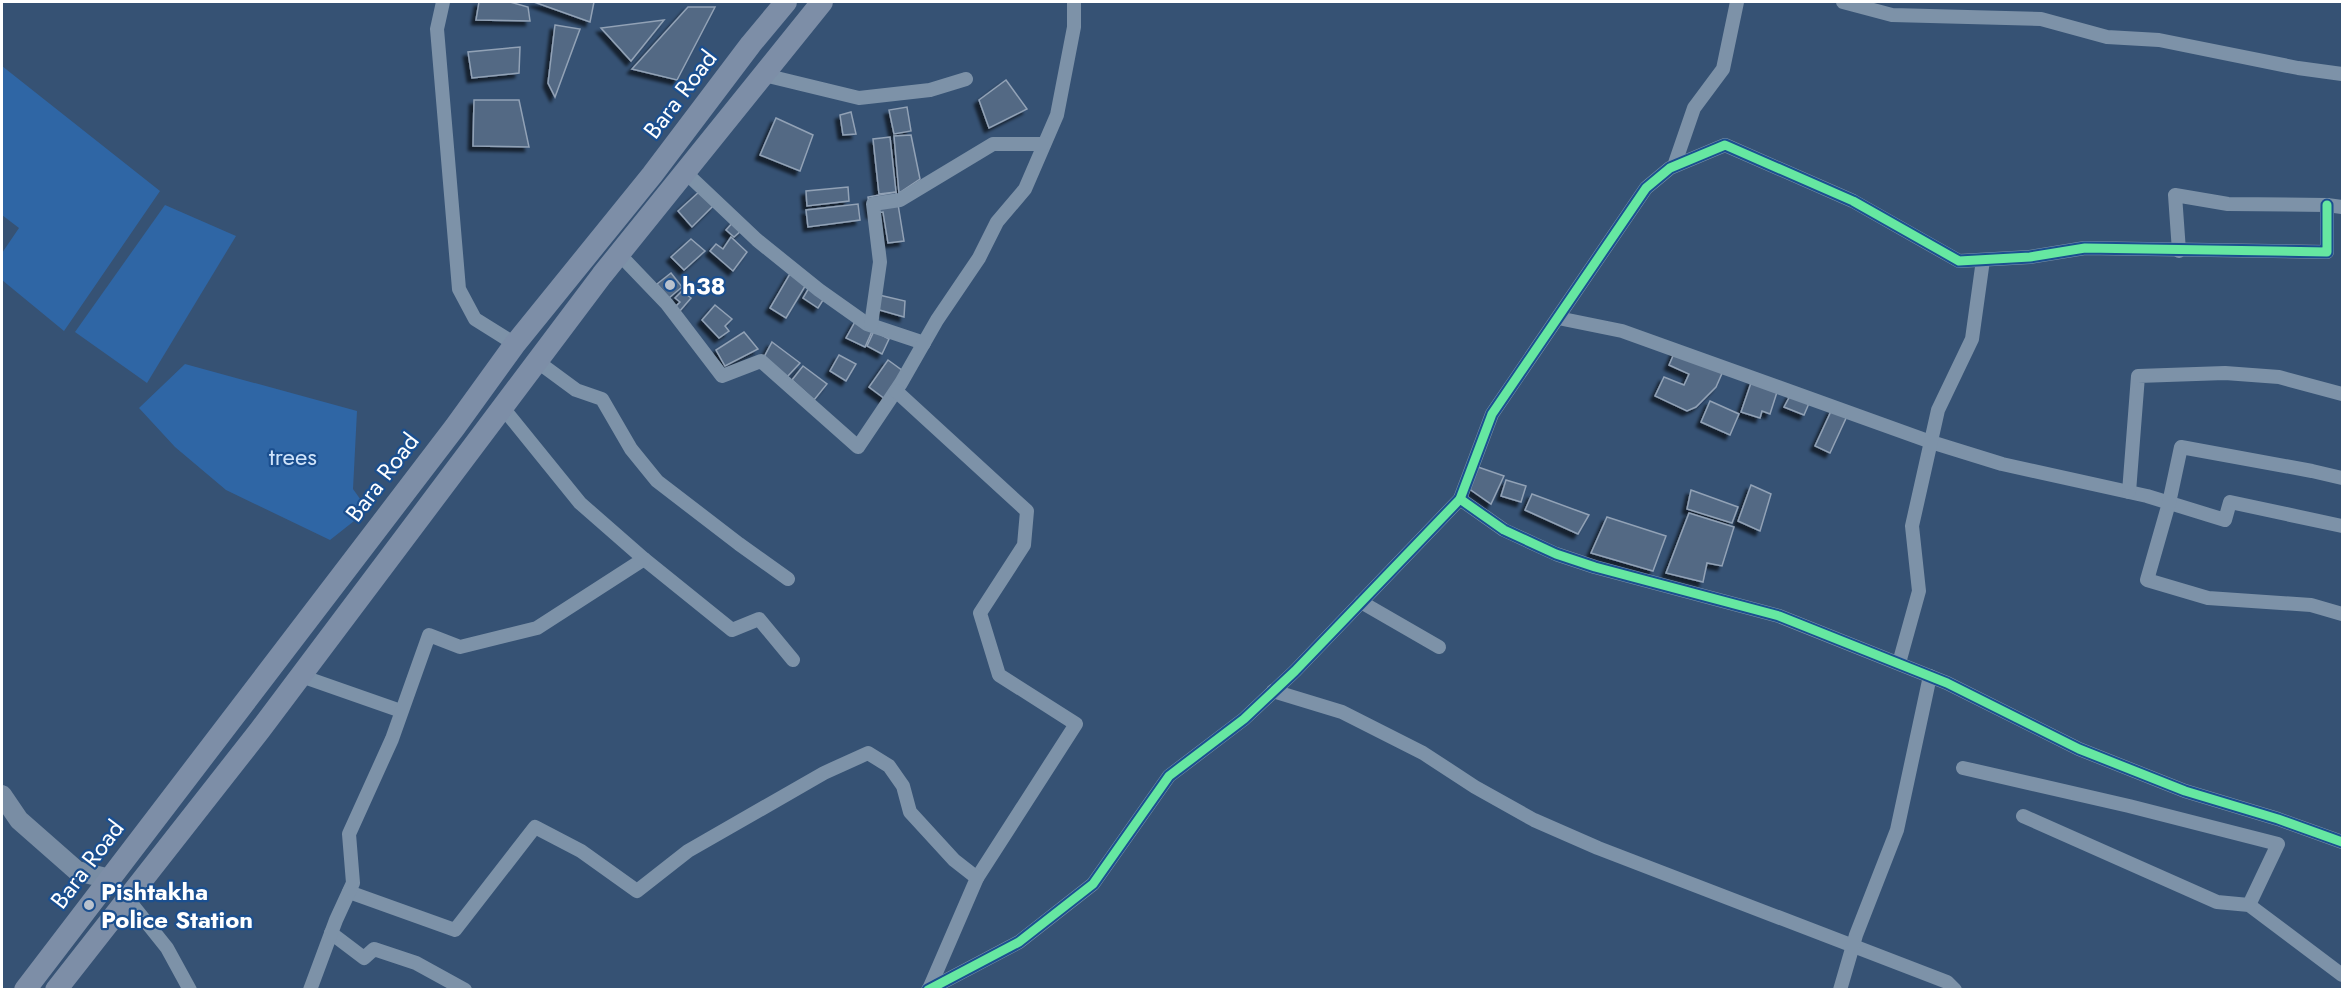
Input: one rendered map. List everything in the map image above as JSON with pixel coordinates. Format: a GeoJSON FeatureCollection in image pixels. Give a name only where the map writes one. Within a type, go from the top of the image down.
{"type":"FeatureCollection","features":[{"type":"Feature","properties":{"kind":"main road","name":"Bara Road"},"geometry":{"type":"LineString","coordinates":[[25,990],[455,427],[515,344],[652,176],[751,44],[786,2]]}},
{"type":"Feature","properties":{"kind":"main road"},"geometry":{"type":"LineString","coordinates":[[56,990],[301,675],[619,254],[822,2]]}},
{"type":"Feature","properties":{"kind":"main road"},"geometry":{"type":"LineString","coordinates":[[515,344],[538,362]]}},
{"type":"Feature","properties":{"kind":"main road"},"geometry":{"type":"LineString","coordinates":[[110,879],[127,898]]}},
{"type":"Feature","properties":{"kind":"street"},"geometry":{"type":"LineString","coordinates":[[443,2],[437,29],[459,289],[475,319],[515,344]]}},
{"type":"Feature","properties":{"kind":"street"},"geometry":{"type":"LineString","coordinates":[[619,254],[667,304],[722,376],[761,361],[858,447],[896,391],[937,320],[979,258],[997,222],[1024,189],[1057,115],[1074,27],[1074,2]]}},
{"type":"Feature","properties":{"kind":"street"},"geometry":{"type":"LineString","coordinates":[[1674,166],[1694,108],[1723,69],[1737,2]]}},
{"type":"Feature","properties":{"kind":"street"},"geometry":{"type":"LineString","coordinates":[[1842,2],[1892,15],[2041,19],[2107,37],[2159,40],[2298,68],[2343,74]]}},
{"type":"Feature","properties":{"kind":"street"},"geometry":{"type":"LineString","coordinates":[[764,75],[859,98],[930,90],[966,79]]}},
{"type":"Feature","properties":{"kind":"street"},"geometry":{"type":"LineString","coordinates":[[871,325],[880,262],[873,204],[900,200],[993,144],[1044,144]]}},
{"type":"Feature","properties":{"kind":"street"},"geometry":{"type":"LineString","coordinates":[[929,989],[1019,942],[1093,884],[1169,776],[1244,718],[1273,691],[1460,499],[1492,414],[1646,189],[1674,166],[1725,145],[1853,201],[1959,261],[2030,257],[2085,248],[2327,252],[2327,205]]}},
{"type":"Feature","properties":{"kind":"street"},"geometry":{"type":"LineString","coordinates":[[685,172],[757,240],[819,290],[871,325],[924,343]]}},
{"type":"Feature","properties":{"kind":"street"},"geometry":{"type":"LineString","coordinates":[[2179,251],[2175,195],[2228,204],[2343,207]]}},
{"type":"Feature","properties":{"kind":"street"},"geometry":{"type":"LineString","coordinates":[[1899,663],[1919,591],[1912,526],[1938,410],[1972,339],[1983,260]]}},
{"type":"Feature","properties":{"kind":"street"},"geometry":{"type":"LineString","coordinates":[[1558,318],[1622,331],[1931,442],[2002,464],[2128,492],[2225,520],[2230,502],[2343,526]]}},
{"type":"Feature","properties":{"kind":"street"},"geometry":{"type":"LineString","coordinates":[[538,362],[576,390],[602,399],[631,449],[657,481],[788,579]]}},
{"type":"Feature","properties":{"kind":"street"},"geometry":{"type":"LineString","coordinates":[[2128,492],[2138,376],[2225,373],[2279,377],[2343,394]]}},
{"type":"Feature","properties":{"kind":"street"},"geometry":{"type":"LineString","coordinates":[[896,391],[1027,511],[1024,545],[980,613],[999,675],[1076,724],[977,878],[929,989]]}},
{"type":"Feature","properties":{"kind":"street"},"geometry":{"type":"LineString","coordinates":[[503,408],[580,503],[644,559],[732,630],[759,619],[793,660]]}},
{"type":"Feature","properties":{"kind":"street"},"geometry":{"type":"LineString","coordinates":[[2343,478],[2181,447],[2169,503],[2147,580],[2208,598],[2311,605],[2343,614]]}},
{"type":"Feature","properties":{"kind":"street"},"geometry":{"type":"LineString","coordinates":[[1460,499],[1504,530],[1556,554],[1595,567],[1779,616],[1930,676],[2079,749],[2185,791],[2278,819],[2343,842]]}},
{"type":"Feature","properties":{"kind":"street"},"geometry":{"type":"LineString","coordinates":[[310,990],[353,883],[349,834],[392,739],[429,635],[460,647],[537,628],[644,559]]}},
{"type":"Feature","properties":{"kind":"street"},"geometry":{"type":"LineString","coordinates":[[1360,602],[1439,648]]}},
{"type":"Feature","properties":{"kind":"street"},"geometry":{"type":"LineString","coordinates":[[301,675],[401,711]]}},
{"type":"Feature","properties":{"kind":"street"},"geometry":{"type":"LineString","coordinates":[[1840,990],[1853,945],[1897,830],[1930,676]]}},
{"type":"Feature","properties":{"kind":"street"},"geometry":{"type":"LineString","coordinates":[[1273,691],[1342,712],[1423,753],[1475,787],[1534,820],[1598,848],[1947,982],[1955,990]]}},
{"type":"Feature","properties":{"kind":"street"},"geometry":{"type":"LineString","coordinates":[[349,892],[455,930],[535,827],[581,851],[637,891],[688,850],[824,773],[868,753],[889,766],[903,786],[910,812],[954,860],[977,878]]}},
{"type":"Feature","properties":{"kind":"street"},"geometry":{"type":"LineString","coordinates":[[1963,768],[2129,806],[2278,844],[2249,905]]}},
{"type":"Feature","properties":{"kind":"street"},"geometry":{"type":"LineString","coordinates":[[2,795],[19,820],[78,870],[110,879]]}},
{"type":"Feature","properties":{"kind":"street"},"geometry":{"type":"LineString","coordinates":[[2023,816],[2217,902],[2249,905],[2343,975]]}},
{"type":"Feature","properties":{"kind":"street"},"geometry":{"type":"LineString","coordinates":[[127,898],[166,948],[190,990]]}},
{"type":"Feature","properties":{"kind":"street"},"geometry":{"type":"LineString","coordinates":[[331,933],[364,958],[374,949],[416,963],[465,990]]}},
{"type":"Feature","properties":{"kind":"green space"},"geometry":{"type":"Polygon","coordinates":[[[2,66],[160,191],[64,331],[2,280],[2,253],[19,228],[2,215],[2,66]]]}},
{"type":"Feature","properties":{"kind":"green space"},"geometry":{"type":"Polygon","coordinates":[[[165,205],[236,236],[147,383],[75,332],[165,205]]]}},
{"type":"Feature","properties":{"kind":"green space","name":"trees"},"geometry":{"type":"Polygon","coordinates":[[[185,364],[357,411],[353,489],[368,510],[330,540],[226,490],[175,447],[139,408],[185,364]]]}},
{"type":"Feature","properties":{"kind":"building"},"geometry":{"type":"Polygon","coordinates":[[[479,2],[510,2],[528,7],[530,21],[476,20],[479,2]]]}},
{"type":"Feature","properties":{"kind":"building"},"geometry":{"type":"Polygon","coordinates":[[[534,2],[594,2],[590,22],[534,2]]]}},
{"type":"Feature","properties":{"kind":"building"},"geometry":{"type":"Polygon","coordinates":[[[688,7],[715,7],[677,80],[632,69],[688,7]]]}},
{"type":"Feature","properties":{"kind":"building"},"geometry":{"type":"Polygon","coordinates":[[[664,20],[631,61],[601,28],[664,20]]]}},
{"type":"Feature","properties":{"kind":"building"},"geometry":{"type":"Polygon","coordinates":[[[555,25],[580,29],[555,97],[548,83],[555,25]]]}},
{"type":"Feature","properties":{"kind":"building"},"geometry":{"type":"Polygon","coordinates":[[[520,47],[519,73],[472,78],[468,52],[520,47]]]}},
{"type":"Feature","properties":{"kind":"building"},"geometry":{"type":"Polygon","coordinates":[[[1006,80],[1027,109],[989,128],[979,100],[1006,80]]]}},
{"type":"Feature","properties":{"kind":"building"},"geometry":{"type":"Polygon","coordinates":[[[474,100],[519,100],[529,147],[473,146],[474,100]]]}},
{"type":"Feature","properties":{"kind":"building"},"geometry":{"type":"Polygon","coordinates":[[[907,107],[911,131],[894,134],[889,110],[907,107]]]}},
{"type":"Feature","properties":{"kind":"building"},"geometry":{"type":"Polygon","coordinates":[[[851,112],[856,134],[843,135],[840,115],[851,112]]]}},
{"type":"Feature","properties":{"kind":"building"},"geometry":{"type":"Polygon","coordinates":[[[776,118],[813,135],[800,171],[760,155],[776,118]]]}},
{"type":"Feature","properties":{"kind":"building"},"geometry":{"type":"Polygon","coordinates":[[[911,135],[920,179],[899,193],[894,136],[911,135]]]}},
{"type":"Feature","properties":{"kind":"building"},"geometry":{"type":"Polygon","coordinates":[[[890,137],[896,192],[879,194],[873,139],[890,137]]]}},
{"type":"Feature","properties":{"kind":"building"},"geometry":{"type":"Polygon","coordinates":[[[848,187],[849,201],[807,206],[806,191],[848,187]]]}},
{"type":"Feature","properties":{"kind":"building"},"geometry":{"type":"Polygon","coordinates":[[[700,191],[714,205],[692,227],[678,211],[700,191]]]}},
{"type":"Feature","properties":{"kind":"building"},"geometry":{"type":"Polygon","coordinates":[[[896,192],[904,241],[888,243],[883,212],[871,214],[868,197],[896,192]]]}},
{"type":"Feature","properties":{"kind":"building"},"geometry":{"type":"Polygon","coordinates":[[[858,204],[860,220],[808,227],[806,210],[858,204]]]}},
{"type":"Feature","properties":{"kind":"building"},"geometry":{"type":"Polygon","coordinates":[[[734,221],[743,229],[734,237],[726,230],[734,221]]]}},
{"type":"Feature","properties":{"kind":"building"},"geometry":{"type":"Polygon","coordinates":[[[731,237],[747,252],[733,271],[710,251],[716,244],[723,249],[731,237]]]}},
{"type":"Feature","properties":{"kind":"building"},"geometry":{"type":"Polygon","coordinates":[[[691,239],[705,251],[684,270],[671,257],[691,239]]]}},
{"type":"Feature","properties":{"kind":"building"},"geometry":{"type":"Polygon","coordinates":[[[791,272],[807,283],[786,318],[770,308],[791,272]]]}},
{"type":"Feature","properties":{"kind":"building","name":"h38"},"geometry":{"type":"Polygon","coordinates":[[[671,273],[682,287],[669,298],[657,284],[671,273]]]}},
{"type":"Feature","properties":{"kind":"building"},"geometry":{"type":"Polygon","coordinates":[[[810,286],[825,297],[818,308],[803,298],[810,286]]]}},
{"type":"Feature","properties":{"kind":"building"},"geometry":{"type":"Polygon","coordinates":[[[682,291],[691,298],[679,312],[674,308],[680,302],[675,298],[682,291]]]}},
{"type":"Feature","properties":{"kind":"building"},"geometry":{"type":"Polygon","coordinates":[[[879,295],[905,301],[904,317],[876,309],[879,295]]]}},
{"type":"Feature","properties":{"kind":"building"},"geometry":{"type":"Polygon","coordinates":[[[715,305],[732,319],[725,326],[729,331],[719,338],[702,320],[715,305]]]}},
{"type":"Feature","properties":{"kind":"building"},"geometry":{"type":"Polygon","coordinates":[[[856,320],[873,329],[865,347],[846,338],[856,320]]]}},
{"type":"Feature","properties":{"kind":"building"},"geometry":{"type":"Polygon","coordinates":[[[874,331],[889,339],[882,354],[867,346],[874,331]]]}},
{"type":"Feature","properties":{"kind":"building"},"geometry":{"type":"Polygon","coordinates":[[[744,332],[758,349],[725,366],[716,350],[744,332]]]}},
{"type":"Feature","properties":{"kind":"building"},"geometry":{"type":"Polygon","coordinates":[[[772,342],[800,363],[787,377],[763,359],[772,342]]]}},
{"type":"Feature","properties":{"kind":"building"},"geometry":{"type":"Polygon","coordinates":[[[1676,349],[1723,371],[1716,387],[1696,407],[1687,411],[1655,396],[1664,377],[1684,385],[1689,374],[1669,365],[1676,349]]]}},
{"type":"Feature","properties":{"kind":"building"},"geometry":{"type":"Polygon","coordinates":[[[839,355],[856,364],[846,381],[830,371],[839,355]]]}},
{"type":"Feature","properties":{"kind":"building"},"geometry":{"type":"Polygon","coordinates":[[[888,360],[903,371],[885,399],[869,387],[888,360]]]}},
{"type":"Feature","properties":{"kind":"building"},"geometry":{"type":"Polygon","coordinates":[[[803,366],[827,384],[814,400],[792,380],[803,366]]]}},
{"type":"Feature","properties":{"kind":"building"},"geometry":{"type":"Polygon","coordinates":[[[1752,380],[1778,389],[1770,414],[1762,411],[1760,418],[1741,412],[1752,380]]]}},
{"type":"Feature","properties":{"kind":"building"},"geometry":{"type":"Polygon","coordinates":[[[1791,394],[1810,401],[1804,415],[1784,407],[1791,394]]]}},
{"type":"Feature","properties":{"kind":"building"},"geometry":{"type":"Polygon","coordinates":[[[1710,401],[1739,414],[1730,435],[1701,422],[1710,401]]]}},
{"type":"Feature","properties":{"kind":"building"},"geometry":{"type":"Polygon","coordinates":[[[1832,409],[1847,416],[1830,453],[1815,446],[1832,409]]]}},
{"type":"Feature","properties":{"kind":"building"},"geometry":{"type":"Polygon","coordinates":[[[1478,467],[1504,476],[1491,504],[1468,488],[1478,467]]]}},
{"type":"Feature","properties":{"kind":"building"},"geometry":{"type":"Polygon","coordinates":[[[1506,480],[1526,486],[1521,502],[1501,496],[1506,480]]]}},
{"type":"Feature","properties":{"kind":"building"},"geometry":{"type":"Polygon","coordinates":[[[1751,485],[1771,494],[1760,531],[1738,521],[1751,485]]]}},
{"type":"Feature","properties":{"kind":"building"},"geometry":{"type":"Polygon","coordinates":[[[1691,490],[1738,507],[1732,523],[1687,509],[1691,490]]]}},
{"type":"Feature","properties":{"kind":"building"},"geometry":{"type":"Polygon","coordinates":[[[1532,494],[1589,515],[1578,534],[1525,510],[1532,494]]]}},
{"type":"Feature","properties":{"kind":"building"},"geometry":{"type":"Polygon","coordinates":[[[1689,513],[1734,527],[1722,566],[1707,563],[1703,582],[1666,573],[1689,513]]]}},
{"type":"Feature","properties":{"kind":"building"},"geometry":{"type":"Polygon","coordinates":[[[1607,517],[1666,536],[1653,571],[1591,553],[1607,517]]]}},
{"type":"Feature","properties":{"kind":"cycle path"},"geometry":{"type":"LineString","coordinates":[[928,990],[1019,942],[1093,884],[1169,776],[1244,719],[1295,671],[1460,499],[1492,414],[1646,188],[1670,168],[1725,145],[1853,201],[1959,261],[2030,257],[2085,248],[2327,252],[2327,205]]}},
{"type":"Feature","properties":{"kind":"cycle path"},"geometry":{"type":"LineString","coordinates":[[1460,499],[1504,530],[1556,554],[1595,567],[1779,616],[1947,683],[2079,749],[2185,791],[2278,819],[2342,842]]}},
{"type":"Feature","properties":{"kind":"place","name":"h38"},"geometry":{"type":"Point","coordinates":[670,285]}},
{"type":"Feature","properties":{"kind":"place","name":"Pishtakha Police Station"},"geometry":{"type":"Point","coordinates":[89,905]}}]}
